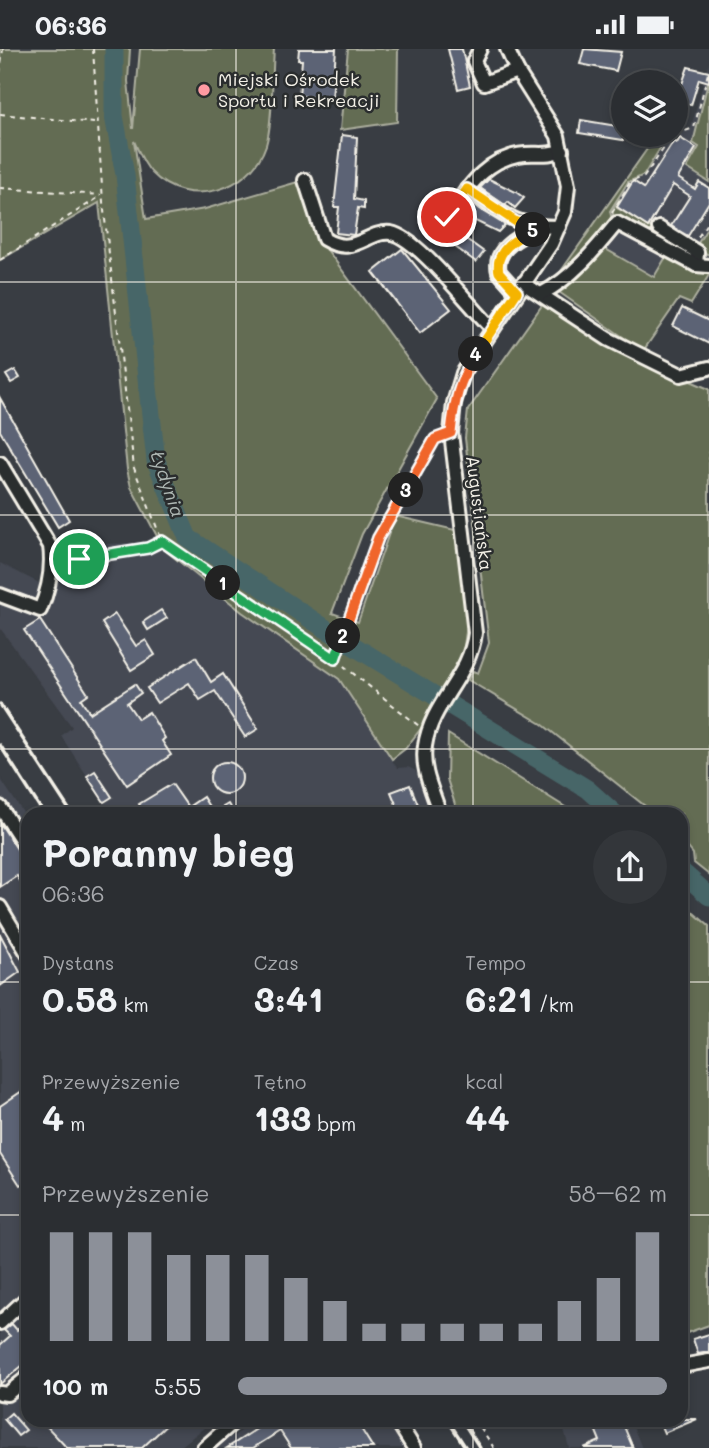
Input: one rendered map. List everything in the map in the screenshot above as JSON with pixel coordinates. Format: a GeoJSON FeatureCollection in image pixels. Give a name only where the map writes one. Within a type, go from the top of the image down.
{"type":"FeatureCollection","features":[{"type":"Feature","properties":{"kind":"street"},"geometry":{"type":"LineString","coordinates":[[480,49],[474,61],[484,83],[517,71]]}},
{"type":"Feature","properties":{"kind":"street","name":"Augustiańska"},"geometry":{"type":"LineString","coordinates":[[428,733],[436,713],[472,652],[475,633],[451,433],[454,403],[463,373],[559,227],[565,212],[568,186],[558,135],[506,49]]}},
{"type":"Feature","properties":{"kind":"street"},"geometry":{"type":"LineString","coordinates":[[447,217],[480,172],[520,154],[546,156],[562,150]]}},
{"type":"Feature","properties":{"kind":"street"},"geometry":{"type":"LineString","coordinates":[[305,180],[324,239],[336,246],[356,244],[388,233],[409,240],[492,329]]}},
{"type":"Feature","properties":{"kind":"street"},"geometry":{"type":"LineString","coordinates":[[467,189],[516,222],[540,227],[559,227]]}},
{"type":"Feature","properties":{"kind":"street"},"geometry":{"type":"LineString","coordinates":[[541,294],[559,284],[600,245],[617,223],[702,265]]}},
{"type":"Feature","properties":{"kind":"street"},"geometry":{"type":"LineString","coordinates":[[540,227],[511,243],[500,256],[499,272],[520,287],[541,294],[608,339],[681,375],[709,368]]}},
{"type":"Feature","properties":{"kind":"street"},"geometry":{"type":"LineString","coordinates":[[659,228],[692,247],[702,265]]}},
{"type":"Feature","properties":{"kind":"street"},"geometry":{"type":"LineString","coordinates":[[0,463],[50,546],[52,561],[47,594],[40,610],[0,595]]}},
{"type":"Feature","properties":{"kind":"street"},"geometry":{"type":"LineString","coordinates":[[428,733],[425,762],[438,807]]}},
{"type":"Feature","properties":{"kind":"street"},"geometry":{"type":"LineString","coordinates":[[0,807],[21,839]]}},
{"type":"Feature","properties":{"kind":"street"},"geometry":{"type":"LineString","coordinates":[[0,907],[21,942]]}},
{"type":"Feature","properties":{"kind":"street"},"geometry":{"type":"LineString","coordinates":[[0,1322],[21,1303]]}},
{"type":"Feature","properties":{"kind":"street"},"geometry":{"type":"LineString","coordinates":[[688,1365],[709,1361]]}},
{"type":"Feature","properties":{"kind":"street"},"geometry":{"type":"LineString","coordinates":[[0,1393],[7,1394],[21,1383]]}},
{"type":"Feature","properties":{"kind":"street"},"geometry":{"type":"LineString","coordinates":[[204,1448],[228,1427]]}},
{"type":"Feature","properties":{"kind":"street"},"geometry":{"type":"LineString","coordinates":[[401,1427],[414,1448]]}},
{"type":"Feature","properties":{"kind":"path"},"geometry":{"type":"LineString","coordinates":[[0,73],[3,49]]}},
{"type":"Feature","properties":{"kind":"path"},"geometry":{"type":"LineString","coordinates":[[93,49],[95,123],[102,195],[134,468],[162,541],[335,659],[428,733]]}},
{"type":"Feature","properties":{"kind":"path"},"geometry":{"type":"LineString","coordinates":[[688,130],[694,128],[709,69]]}},
{"type":"Feature","properties":{"kind":"path"},"geometry":{"type":"LineString","coordinates":[[0,114],[95,123]]}},
{"type":"Feature","properties":{"kind":"path"},"geometry":{"type":"LineString","coordinates":[[617,223],[611,211],[630,182],[644,177],[665,147]]}},
{"type":"Feature","properties":{"kind":"path"},"geometry":{"type":"LineString","coordinates":[[0,188],[102,195]]}},
{"type":"Feature","properties":{"kind":"path"},"geometry":{"type":"LineString","coordinates":[[0,260],[102,195]]}},
{"type":"Feature","properties":{"kind":"path"},"geometry":{"type":"LineString","coordinates":[[692,247],[709,221]]}},
{"type":"Feature","properties":{"kind":"path"},"geometry":{"type":"LineString","coordinates":[[335,659],[378,538],[435,439],[451,433]]}},
{"type":"Feature","properties":{"kind":"path"},"geometry":{"type":"LineString","coordinates":[[50,546],[58,557],[79,559],[148,548],[162,541]]}},
{"type":"Feature","properties":{"kind":"path"},"geometry":{"type":"LineString","coordinates":[[480,1427],[494,1448]]}},
{"type":"Feature","properties":{"kind":"shaded area"},"geometry":{"type":"Polygon","coordinates":[[[709,62],[709,275],[691,304],[679,299],[643,351],[554,281],[649,147],[688,147],[709,62]]]}},
{"type":"Feature","properties":{"kind":"shaded area"},"geometry":{"type":"Polygon","coordinates":[[[155,542],[240,611],[339,679],[397,768],[408,767],[416,771],[429,807],[107,807],[61,736],[72,727],[0,628],[0,563],[43,585],[56,546],[155,542]]]}},
{"type":"Feature","properties":{"kind":"shaded area"},"geometry":{"type":"Polygon","coordinates":[[[0,778],[21,810],[21,1427],[205,1427],[179,1448],[0,1448],[0,778]]]}},
{"type":"Feature","properties":{"kind":"shaded area"},"geometry":{"type":"Polygon","coordinates":[[[247,1427],[407,1427],[420,1448],[214,1448],[247,1427]]]}},
{"type":"Feature","properties":{"kind":"shaded area"},"geometry":{"type":"Polygon","coordinates":[[[563,1427],[633,1427],[642,1448],[569,1448],[563,1427]]]}},
{"type":"Feature","properties":{"kind":"green space"},"geometry":{"type":"Polygon","coordinates":[[[0,49],[130,49],[128,81],[133,129],[140,49],[274,49],[271,111],[266,145],[247,174],[233,184],[199,193],[182,191],[166,184],[152,173],[141,158],[134,141],[146,219],[205,209],[301,181],[317,236],[437,399],[362,534],[332,613],[358,622],[395,516],[455,530],[468,618],[463,653],[448,678],[453,687],[405,749],[392,759],[339,679],[242,612],[155,542],[158,538],[131,487],[127,469],[99,203],[0,260],[0,49]]]}},
{"type":"Feature","properties":{"kind":"green space"},"geometry":{"type":"Polygon","coordinates":[[[348,49],[398,49],[397,122],[340,130],[348,49]]]}},
{"type":"Feature","properties":{"kind":"green space"},"geometry":{"type":"Polygon","coordinates":[[[708,82],[709,182],[687,168],[699,147],[693,143],[708,82]]]}},
{"type":"Feature","properties":{"kind":"green space"},"geometry":{"type":"Polygon","coordinates":[[[649,147],[661,147],[644,175],[628,182],[610,211],[612,220],[600,242],[554,281],[649,147]]]}},
{"type":"Feature","properties":{"kind":"green space"},"geometry":{"type":"Polygon","coordinates":[[[620,198],[617,208],[709,262],[709,275],[691,304],[679,299],[643,351],[556,290],[602,247],[654,277],[670,250],[614,217],[612,211],[620,198]]]}},
{"type":"Feature","properties":{"kind":"green space"},"geometry":{"type":"Polygon","coordinates":[[[709,225],[709,255],[695,248],[709,225]]]}},
{"type":"Feature","properties":{"kind":"green space"},"geometry":{"type":"Polygon","coordinates":[[[545,301],[631,355],[709,389],[709,875],[694,863],[693,854],[688,848],[688,807],[646,807],[542,724],[468,680],[473,671],[478,673],[489,643],[465,438],[468,410],[545,301]]]}},
{"type":"Feature","properties":{"kind":"green space"},"geometry":{"type":"Polygon","coordinates":[[[448,734],[565,807],[456,807],[447,779],[448,734]]]}},
{"type":"Feature","properties":{"kind":"green space"},"geometry":{"type":"Polygon","coordinates":[[[688,908],[709,926],[709,1325],[688,1332],[688,908]]]}},
{"type":"Feature","properties":{"kind":"building"},"geometry":{"type":"Polygon","coordinates":[[[299,49],[336,49],[332,99],[299,96],[302,60],[298,60],[299,49]]]}},
{"type":"Feature","properties":{"kind":"building"},"geometry":{"type":"Polygon","coordinates":[[[448,49],[462,49],[470,86],[458,89],[448,49]]]}},
{"type":"Feature","properties":{"kind":"building"},"geometry":{"type":"Polygon","coordinates":[[[584,49],[621,52],[616,70],[580,64],[584,49]]]}},
{"type":"Feature","properties":{"kind":"building"},"geometry":{"type":"Polygon","coordinates":[[[688,67],[709,72],[709,82],[699,79],[691,105],[688,104],[688,67]]]}},
{"type":"Feature","properties":{"kind":"building"},"geometry":{"type":"Polygon","coordinates":[[[581,120],[611,125],[611,138],[579,133],[581,120]]]}},
{"type":"Feature","properties":{"kind":"building"},"geometry":{"type":"Polygon","coordinates":[[[342,135],[357,137],[354,199],[364,201],[364,209],[358,208],[354,235],[336,233],[339,207],[334,207],[342,135]]]}},
{"type":"Feature","properties":{"kind":"building"},"geometry":{"type":"Polygon","coordinates":[[[688,143],[696,148],[678,178],[695,189],[699,182],[709,188],[709,202],[688,236],[671,226],[690,196],[673,185],[648,227],[617,207],[633,181],[644,188],[670,147],[688,147],[688,143]]]}},
{"type":"Feature","properties":{"kind":"building"},"geometry":{"type":"Polygon","coordinates":[[[489,179],[524,198],[515,208],[508,202],[505,205],[480,188],[489,179]]]}},
{"type":"Feature","properties":{"kind":"building"},"geometry":{"type":"Polygon","coordinates":[[[472,203],[505,225],[498,232],[471,219],[464,212],[472,203]]]}},
{"type":"Feature","properties":{"kind":"building"},"geometry":{"type":"Polygon","coordinates":[[[448,226],[484,252],[476,262],[440,236],[448,226]]]}},
{"type":"Feature","properties":{"kind":"building"},"geometry":{"type":"Polygon","coordinates":[[[402,249],[451,309],[420,333],[373,272],[402,249]]]}},
{"type":"Feature","properties":{"kind":"building"},"geometry":{"type":"Polygon","coordinates":[[[682,308],[709,321],[709,344],[673,326],[682,308]]]}},
{"type":"Feature","properties":{"kind":"building"},"geometry":{"type":"Polygon","coordinates":[[[15,370],[20,378],[11,383],[6,375],[15,370]]]}},
{"type":"Feature","properties":{"kind":"building"},"geometry":{"type":"Polygon","coordinates":[[[0,398],[69,520],[58,527],[0,431],[0,398]]]}},
{"type":"Feature","properties":{"kind":"building"},"geometry":{"type":"Polygon","coordinates":[[[161,610],[167,618],[148,630],[143,622],[161,610]]]}},
{"type":"Feature","properties":{"kind":"building"},"geometry":{"type":"Polygon","coordinates":[[[115,614],[136,646],[146,640],[155,655],[131,670],[102,623],[115,614]]]}},
{"type":"Feature","properties":{"kind":"building"},"geometry":{"type":"Polygon","coordinates":[[[40,620],[88,694],[81,699],[90,713],[135,684],[141,693],[127,703],[138,719],[149,712],[165,738],[162,741],[171,755],[127,785],[24,630],[40,620]]]}},
{"type":"Feature","properties":{"kind":"building"},"geometry":{"type":"Polygon","coordinates":[[[196,657],[211,682],[223,674],[258,729],[245,737],[215,691],[200,700],[189,683],[157,703],[147,688],[196,657]]]}},
{"type":"Feature","properties":{"kind":"building"},"geometry":{"type":"Polygon","coordinates":[[[226,762],[237,767],[242,778],[237,789],[226,794],[215,789],[210,778],[215,767],[226,762]]]}},
{"type":"Feature","properties":{"kind":"building"},"geometry":{"type":"Polygon","coordinates":[[[95,771],[112,797],[104,802],[87,776],[95,771]]]}},
{"type":"Feature","properties":{"kind":"building"},"geometry":{"type":"Polygon","coordinates":[[[172,784],[188,807],[141,807],[139,804],[172,784]]]}},
{"type":"Feature","properties":{"kind":"building"},"geometry":{"type":"Polygon","coordinates":[[[410,785],[419,807],[397,807],[391,792],[410,785]]]}},
{"type":"Feature","properties":{"kind":"building"},"geometry":{"type":"Polygon","coordinates":[[[203,797],[209,807],[188,807],[203,797]]]}},
{"type":"Feature","properties":{"kind":"building"},"geometry":{"type":"Polygon","coordinates":[[[0,823],[21,855],[21,882],[17,876],[0,887],[0,823]]]}},
{"type":"Feature","properties":{"kind":"building"},"geometry":{"type":"Polygon","coordinates":[[[0,934],[20,972],[0,986],[0,934]]]}},
{"type":"Feature","properties":{"kind":"building"},"geometry":{"type":"Polygon","coordinates":[[[21,1092],[20,1185],[0,1154],[0,1106],[21,1092]]]}},
{"type":"Feature","properties":{"kind":"building"},"geometry":{"type":"Polygon","coordinates":[[[12,1324],[17,1330],[21,1326],[21,1367],[0,1384],[0,1345],[10,1336],[4,1330],[12,1324]]]}},
{"type":"Feature","properties":{"kind":"building"},"geometry":{"type":"Polygon","coordinates":[[[709,1334],[709,1352],[698,1354],[693,1339],[709,1334]]]}},
{"type":"Feature","properties":{"kind":"building"},"geometry":{"type":"Polygon","coordinates":[[[11,1413],[26,1430],[18,1436],[4,1419],[11,1413]]]}},
{"type":"Feature","properties":{"kind":"building"},"geometry":{"type":"Polygon","coordinates":[[[47,1427],[164,1427],[142,1448],[67,1448],[47,1427]]]}},
{"type":"Feature","properties":{"kind":"building"},"geometry":{"type":"Polygon","coordinates":[[[260,1427],[360,1427],[373,1448],[291,1448],[280,1431],[253,1448],[227,1448],[260,1427]]]}},
{"type":"Feature","properties":{"kind":"building"},"geometry":{"type":"Polygon","coordinates":[[[594,1427],[624,1427],[633,1448],[584,1448],[600,1441],[594,1427]]]}},
{"type":"Feature","properties":{"kind":"building"},"geometry":{"type":"Polygon","coordinates":[[[661,1427],[678,1427],[664,1433],[661,1427]]]}},
{"type":"Feature","properties":{"kind":"waterway","name":"Łydynia"},"geometry":{"type":"LineString","coordinates":[[114,49],[114,116],[125,175],[156,461],[188,538],[326,629],[587,789],[607,807]]}},
{"type":"Feature","properties":{"kind":"waterway","name":"Łydynia"},"geometry":{"type":"LineString","coordinates":[[688,877],[709,896]]}},
{"type":"Feature","properties":{"kind":"railway"},"geometry":{"type":"LineString","coordinates":[[0,704],[67,807]]}},
{"type":"Feature","properties":{"kind":"railway"},"geometry":{"type":"LineString","coordinates":[[0,745],[40,807]]}},
{"type":"Feature","properties":{"kind":"railway"},"geometry":{"type":"LineString","coordinates":[[452,1427],[466,1448]]}},
{"type":"Feature","properties":{"kind":"railway"},"geometry":{"type":"LineString","coordinates":[[466,1427],[480,1448]]}},
{"type":"Feature","properties":{"kind":"place","name":"Miejski Ośrodek Sportu i Rekreacji"},"geometry":{"type":"Point","coordinates":[204,90]}},
{"type":"Feature","properties":{"kind":"route"},"geometry":{"type":"LineString","coordinates":[[79,559],[148,548],[162,541],[335,659],[378,538],[435,439],[451,433],[454,403],[463,373],[517,292],[499,272],[497,266],[500,256],[511,243],[540,227],[527,227],[516,222],[467,189],[447,217]]}}]}
